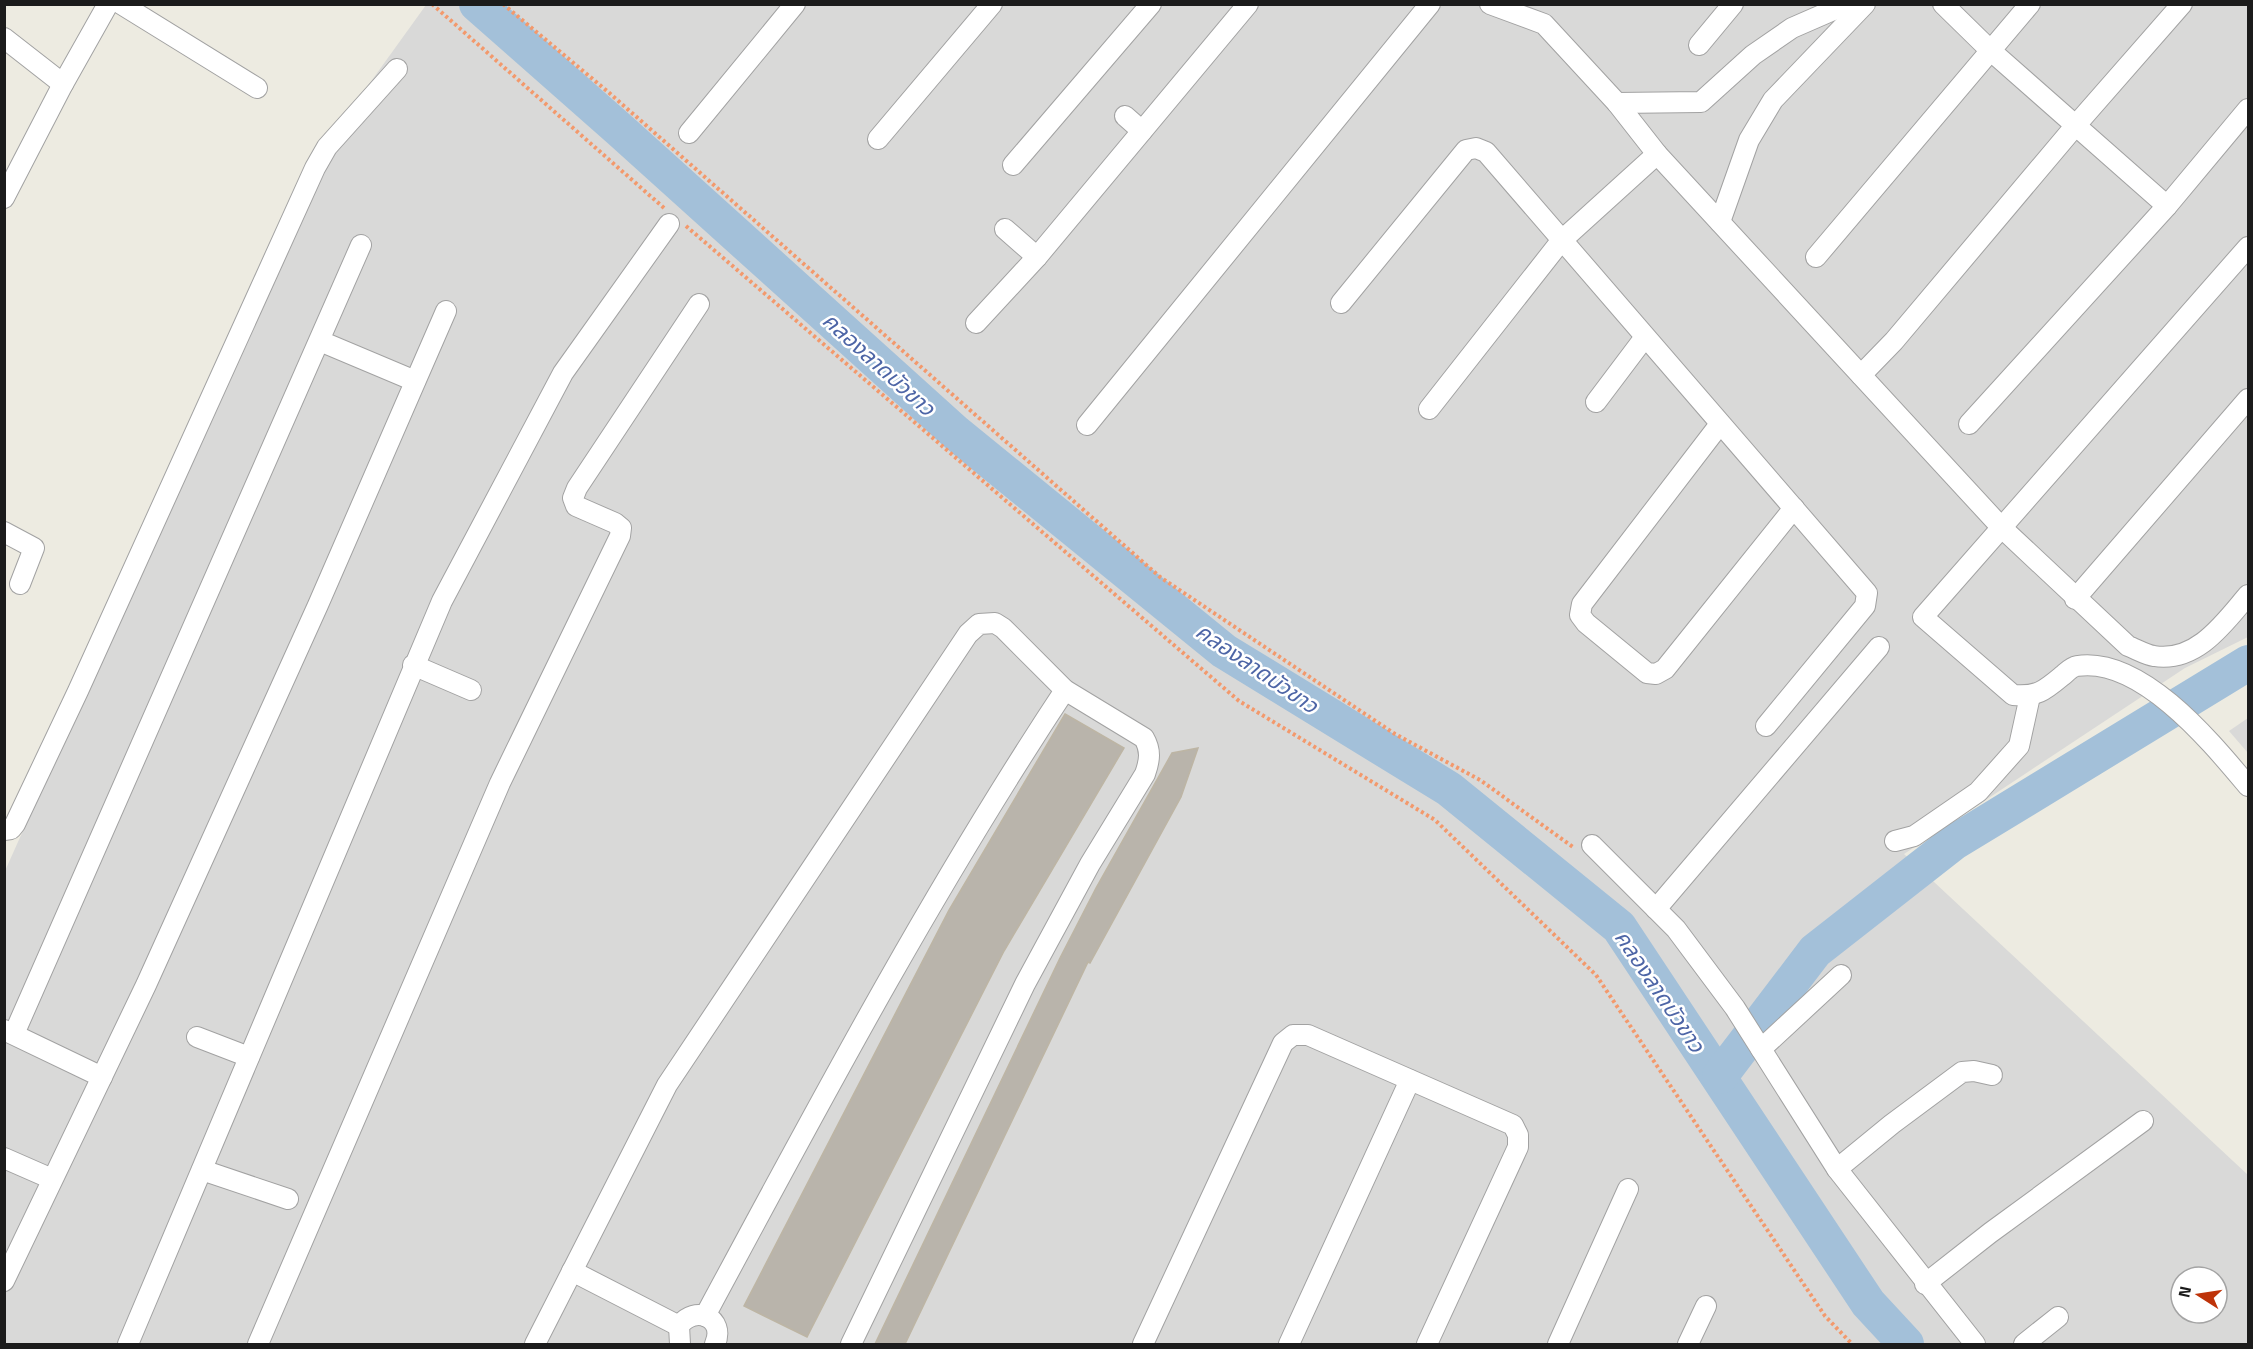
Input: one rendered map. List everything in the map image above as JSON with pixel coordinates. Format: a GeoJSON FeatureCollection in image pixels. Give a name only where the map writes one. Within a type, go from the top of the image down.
{"type":"FeatureCollection","features":[{"type":"Feature","properties":{"kind":"street"},"geometry":{"type":"LineString","coordinates":[[4,198],[63,84],[108,4]]}},
{"type":"Feature","properties":{"kind":"street"},"geometry":{"type":"LineString","coordinates":[[121,4],[257,88]]}},
{"type":"Feature","properties":{"kind":"street"},"geometry":{"type":"LineString","coordinates":[[688,133],[795,4]]}},
{"type":"Feature","properties":{"kind":"street"},"geometry":{"type":"LineString","coordinates":[[878,139],[992,4]]}},
{"type":"Feature","properties":{"kind":"street"},"geometry":{"type":"LineString","coordinates":[[1013,165],[1151,4]]}},
{"type":"Feature","properties":{"kind":"street"},"geometry":{"type":"LineString","coordinates":[[976,323],[1037,256],[1248,4]]}},
{"type":"Feature","properties":{"kind":"street"},"geometry":{"type":"LineString","coordinates":[[1087,425],[1430,4]]}},
{"type":"Feature","properties":{"kind":"street"},"geometry":{"type":"LineString","coordinates":[[1490,4],[1544,24],[1617,103],[1657,154],[2001,527],[2075,599],[2128,645],[2154,656],[2176,654],[2207,642],[2248,595]]}},
{"type":"Feature","properties":{"kind":"street"},"geometry":{"type":"LineString","coordinates":[[1699,45],[1733,4]]}},
{"type":"Feature","properties":{"kind":"street"},"geometry":{"type":"LineString","coordinates":[[1617,103],[1701,102],[1753,55],[1792,28],[1847,4]]}},
{"type":"Feature","properties":{"kind":"street"},"geometry":{"type":"LineString","coordinates":[[1720,222],[1749,140],[1773,100],[1865,4]]}},
{"type":"Feature","properties":{"kind":"street"},"geometry":{"type":"LineString","coordinates":[[1943,4],[1990,50],[2167,206]]}},
{"type":"Feature","properties":{"kind":"street"},"geometry":{"type":"LineString","coordinates":[[1816,257],[2030,4]]}},
{"type":"Feature","properties":{"kind":"street"},"geometry":{"type":"LineString","coordinates":[[1861,375],[1894,341],[2182,4]]}},
{"type":"Feature","properties":{"kind":"street"},"geometry":{"type":"LineString","coordinates":[[4,38],[63,84]]}},
{"type":"Feature","properties":{"kind":"street"},"geometry":{"type":"LineString","coordinates":[[4,830],[11,829],[15,824],[78,691],[315,168],[327,147],[397,69]]}},
{"type":"Feature","properties":{"kind":"street"},"geometry":{"type":"LineString","coordinates":[[1969,424],[2167,206],[2248,109]]}},
{"type":"Feature","properties":{"kind":"street"},"geometry":{"type":"LineString","coordinates":[[1125,116],[1142,131]]}},
{"type":"Feature","properties":{"kind":"street"},"geometry":{"type":"LineString","coordinates":[[1341,303],[1466,150],[1476,148],[1486,152],[1867,593],[1865,606],[1766,726]]}},
{"type":"Feature","properties":{"kind":"street"},"geometry":{"type":"LineString","coordinates":[[1429,409],[1561,241],[1657,154]]}},
{"type":"Feature","properties":{"kind":"street"},"geometry":{"type":"LineString","coordinates":[[128,1344],[442,601],[563,373],[672,219]]}},
{"type":"Feature","properties":{"kind":"street"},"geometry":{"type":"LineString","coordinates":[[1005,229],[1037,256]]}},
{"type":"Feature","properties":{"kind":"street"},"geometry":{"type":"LineString","coordinates":[[102,1077],[9,1032],[362,245]]}},
{"type":"Feature","properties":{"kind":"street"},"geometry":{"type":"LineString","coordinates":[[2248,247],[1923,617],[2013,694],[2030,696],[2044,690],[2074,667],[2099,664],[2145,684],[2211,741],[2248,786]]}},
{"type":"Feature","properties":{"kind":"street"},"geometry":{"type":"LineString","coordinates":[[258,1344],[500,783],[620,536],[621,528],[615,523],[576,507],[573,498],[577,488],[699,304]]}},
{"type":"Feature","properties":{"kind":"street"},"geometry":{"type":"LineString","coordinates":[[4,1281],[102,1077],[318,605],[446,310]]}},
{"type":"Feature","properties":{"kind":"street"},"geometry":{"type":"LineString","coordinates":[[1596,402],[1645,338]]}},
{"type":"Feature","properties":{"kind":"street"},"geometry":{"type":"LineString","coordinates":[[320,342],[415,381]]}},
{"type":"Feature","properties":{"kind":"street"},"geometry":{"type":"LineString","coordinates":[[2075,599],[2248,399]]}},
{"type":"Feature","properties":{"kind":"street"},"geometry":{"type":"LineString","coordinates":[[1720,424],[1582,604],[1580,615],[1586,623],[1647,673],[1656,674],[1665,669],[1794,508]]}},
{"type":"Feature","properties":{"kind":"street"},"geometry":{"type":"LineString","coordinates":[[4,532],[34,548],[20,584]]}},
{"type":"Feature","properties":{"kind":"street"},"geometry":{"type":"LineString","coordinates":[[536,1344],[667,1085],[968,633],[979,624],[995,623],[1003,628],[1065,690],[1144,738],[1149,746],[1150,760],[1145,774],[1090,864],[1025,984],[851,1344]]}},
{"type":"Feature","properties":{"kind":"street"},"geometry":{"type":"LineString","coordinates":[[1656,909],[1879,647]]}},
{"type":"Feature","properties":{"kind":"street"},"geometry":{"type":"LineString","coordinates":[[413,665],[471,690]]}},
{"type":"Feature","properties":{"kind":"street"},"geometry":{"type":"LineString","coordinates":[[705,1316],[808,1123],[920,923],[991,805],[1065,690]]}},
{"type":"Feature","properties":{"kind":"street"},"geometry":{"type":"LineString","coordinates":[[1894,841],[1914,836],[1978,792],[2019,746],[2030,696]]}},
{"type":"Feature","properties":{"kind":"street"},"geometry":{"type":"LineString","coordinates":[[1586,849],[1676,929],[1735,1008],[1837,1169],[1925,1284],[1975,1344]]}},
{"type":"Feature","properties":{"kind":"street"},"geometry":{"type":"LineString","coordinates":[[1765,1054],[1841,975]]}},
{"type":"Feature","properties":{"kind":"street"},"geometry":{"type":"LineString","coordinates":[[1143,1344],[1283,1042],[1293,1035],[1308,1035],[1513,1125],[1518,1136],[1518,1147],[1427,1344]]}},
{"type":"Feature","properties":{"kind":"street"},"geometry":{"type":"LineString","coordinates":[[197,1037],[249,1057]]}},
{"type":"Feature","properties":{"kind":"street"},"geometry":{"type":"LineString","coordinates":[[1837,1169],[1892,1124],[1962,1072],[1974,1071],[1992,1075]]}},
{"type":"Feature","properties":{"kind":"street"},"geometry":{"type":"LineString","coordinates":[[1289,1344],[1410,1080]]}},
{"type":"Feature","properties":{"kind":"street"},"geometry":{"type":"LineString","coordinates":[[1925,1284],[1989,1233],[2143,1121]]}},
{"type":"Feature","properties":{"kind":"street"},"geometry":{"type":"LineString","coordinates":[[4,1158],[52,1179]]}},
{"type":"Feature","properties":{"kind":"street"},"geometry":{"type":"LineString","coordinates":[[202,1170],[288,1199]]}},
{"type":"Feature","properties":{"kind":"street"},"geometry":{"type":"LineString","coordinates":[[1558,1344],[1628,1189]]}},
{"type":"Feature","properties":{"kind":"street"},"geometry":{"type":"LineString","coordinates":[[572,1271],[679,1335],[690,1316],[705,1316],[717,1329],[718,1344]]}},
{"type":"Feature","properties":{"kind":"street"},"geometry":{"type":"LineString","coordinates":[[1688,1344],[1706,1306]]}},
{"type":"Feature","properties":{"kind":"street"},"geometry":{"type":"LineString","coordinates":[[2024,1344],[2058,1317]]}},
{"type":"Feature","properties":{"kind":"path"},"geometry":{"type":"LineString","coordinates":[[432,4],[672,219],[1239,701],[1435,820],[1452,836],[1596,975],[1825,1316],[1852,1344]]}},
{"type":"Feature","properties":{"kind":"path"},"geometry":{"type":"LineString","coordinates":[[503,4],[607,91],[1160,577],[1395,734],[1480,780],[1586,849]]}},
{"type":"Feature","properties":{"kind":"shaded area"},"geometry":{"type":"Polygon","coordinates":[[[426,5],[2248,5],[2248,637],[2185,668],[1904,854],[2248,1175],[2248,1344],[5,1344],[5,871],[336,130],[426,5]]]}},
{"type":"Feature","properties":{"kind":"shaded area"},"geometry":{"type":"Polygon","coordinates":[[[2248,718],[2248,753],[2229,731],[2248,718]]]}},
{"type":"Feature","properties":{"kind":"building"},"geometry":{"type":"Polygon","coordinates":[[[1065,714],[1124,748],[1004,951],[807,1337],[744,1306],[949,910],[1065,714]]]}},
{"type":"Feature","properties":{"kind":"building"},"geometry":{"type":"Polygon","coordinates":[[[1198,748],[1181,797],[1090,963],[1088,962],[905,1344],[875,1344],[1060,958],[1096,888],[1172,753],[1198,748]]]}},
{"type":"Feature","properties":{"kind":"waterway","name":"คลองลาดบัวขาว"},"geometry":{"type":"LineString","coordinates":[[477,4],[956,433],[1224,651],[1449,789],[1619,927],[1868,1303],[1906,1344]]}},
{"type":"Feature","properties":{"kind":"waterway"},"geometry":{"type":"LineString","coordinates":[[1720,1076],[1815,951],[1953,843],[2248,663]]}}]}
